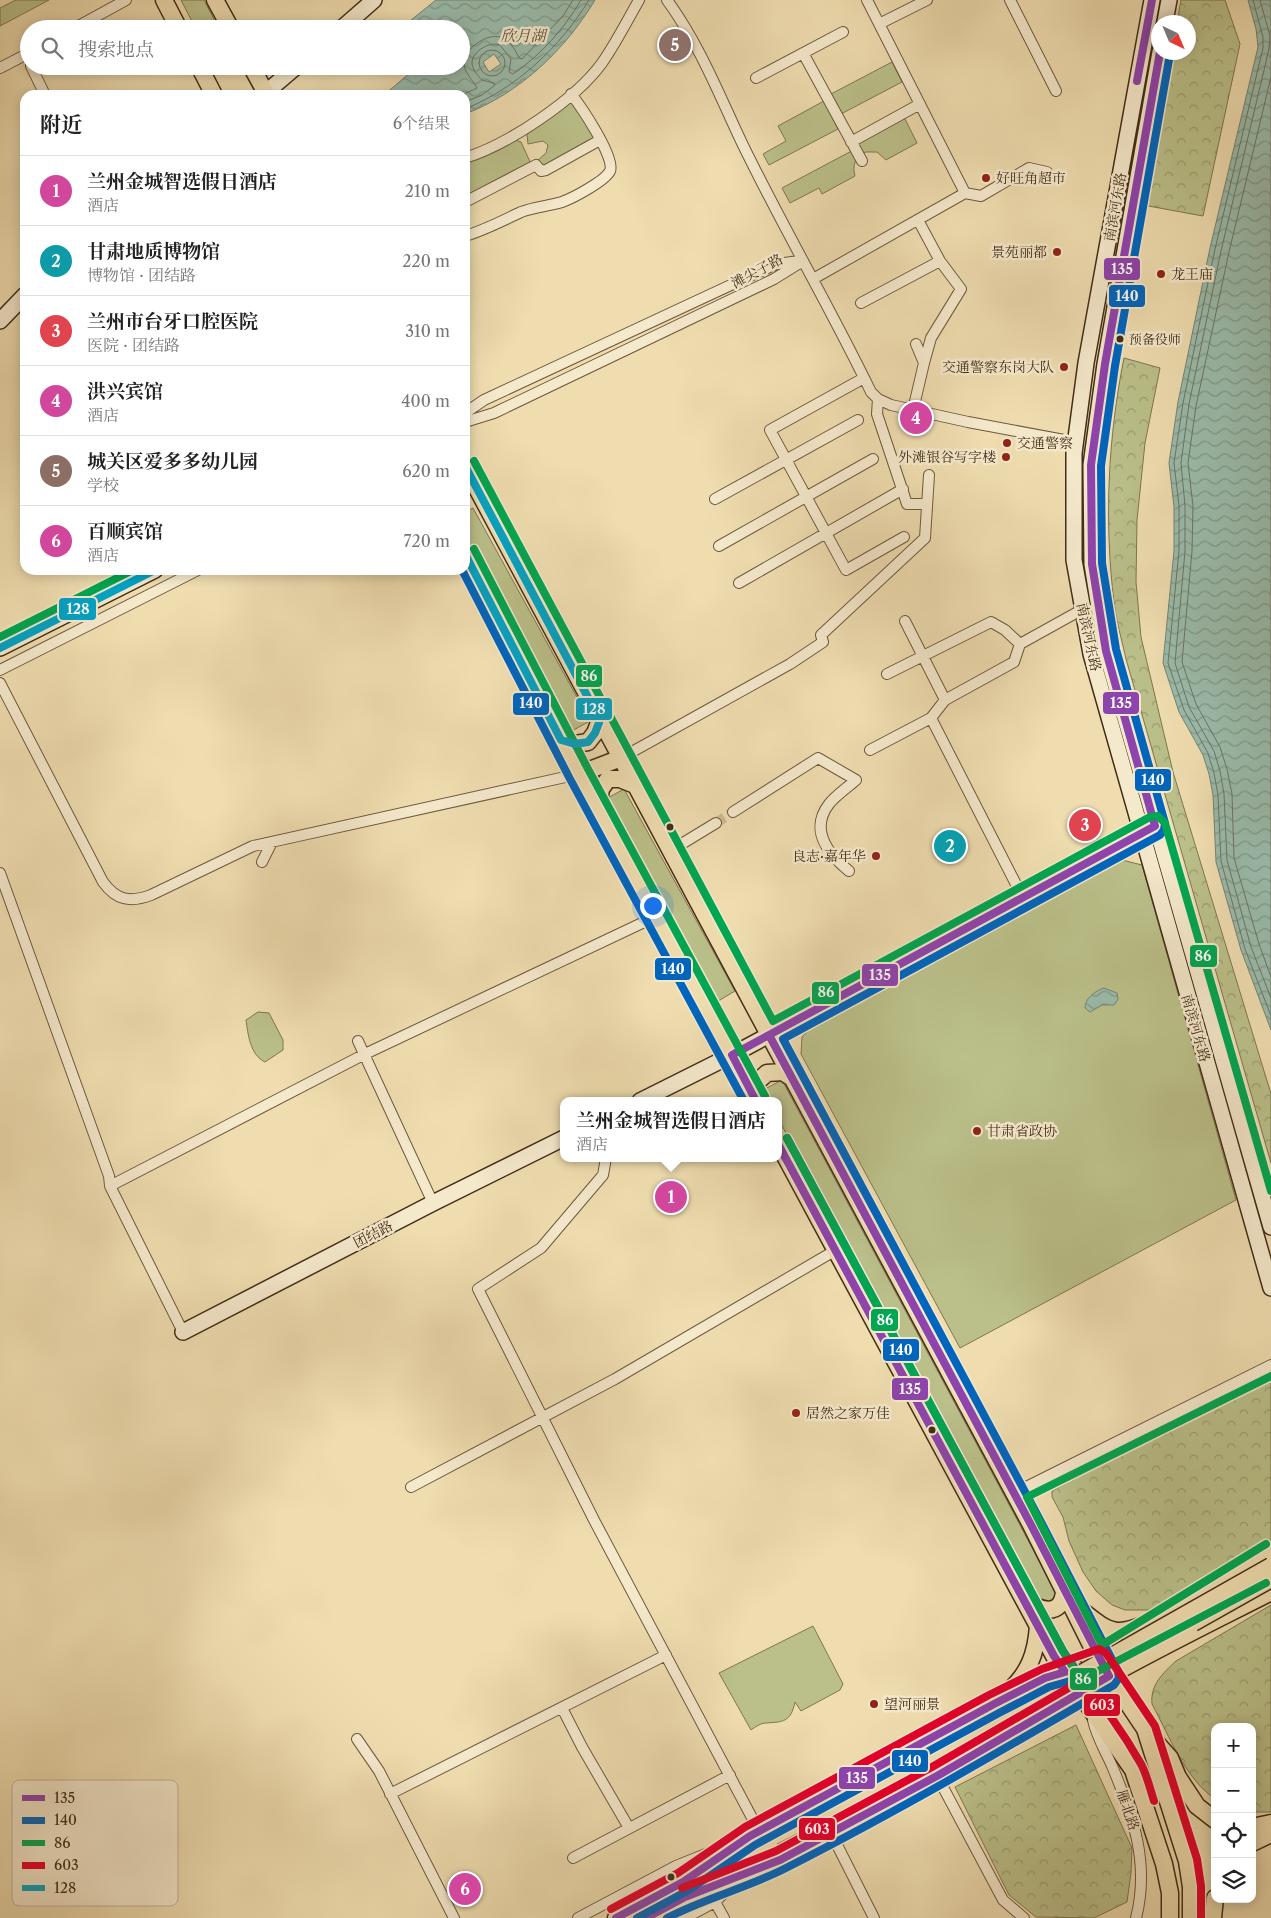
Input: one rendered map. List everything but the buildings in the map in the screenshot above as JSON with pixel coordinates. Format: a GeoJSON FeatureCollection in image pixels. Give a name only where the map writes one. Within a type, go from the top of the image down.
{"type":"FeatureCollection","features":[{"type":"Feature","properties":{"kind":"main road"},"geometry":{"type":"LineString","coordinates":[[164,0],[174,20]]}},
{"type":"Feature","properties":{"kind":"main road"},"geometry":{"type":"LineString","coordinates":[[215,0],[226,20]]}},
{"type":"Feature","properties":{"kind":"main road"},"geometry":{"type":"LineString","coordinates":[[351,20],[374,0]]}},
{"type":"Feature","properties":{"kind":"main road","name":"南滨河东路"},"geometry":{"type":"LineString","coordinates":[[1152,0],[1087,357],[1075,442],[1074,560],[1091,654],[1271,1288]]}},
{"type":"Feature","properties":{"kind":"main road"},"geometry":{"type":"LineString","coordinates":[[1166,15],[1169,0]]}},
{"type":"Feature","properties":{"kind":"main road","name":"南滨河东路"},"geometry":{"type":"LineString","coordinates":[[1159,60],[1104,364],[1091,465],[1092,564],[1106,651],[1271,1227]]}},
{"type":"Feature","properties":{"kind":"main road"},"geometry":{"type":"LineString","coordinates":[[204,75],[211,90]]}},
{"type":"Feature","properties":{"kind":"main road"},"geometry":{"type":"LineString","coordinates":[[256,75],[263,90]]}},
{"type":"Feature","properties":{"kind":"main road"},"geometry":{"type":"LineString","coordinates":[[269,90],[286,75]]}},
{"type":"Feature","properties":{"kind":"main road"},"geometry":{"type":"LineString","coordinates":[[0,321],[20,300]]}},
{"type":"Feature","properties":{"kind":"main road"},"geometry":{"type":"LineString","coordinates":[[470,475],[1014,1493],[1098,1659],[1144,1730],[1170,1758],[1178,1777],[1197,1806],[1211,1817]]}},
{"type":"Feature","properties":{"kind":"main road"},"geometry":{"type":"LineString","coordinates":[[470,564],[579,774],[753,1097]]}},
{"type":"Feature","properties":{"kind":"main road"},"geometry":{"type":"LineString","coordinates":[[0,648],[145,575]]}},
{"type":"Feature","properties":{"kind":"main road"},"geometry":{"type":"LineString","coordinates":[[561,740],[575,744],[588,742],[595,734],[600,720]]}},
{"type":"Feature","properties":{"kind":"main road"},"geometry":{"type":"LineString","coordinates":[[579,774],[621,758]]}},
{"type":"Feature","properties":{"kind":"main road"},"geometry":{"type":"LineString","coordinates":[[598,808],[601,788],[608,779],[620,779],[635,785]]}},
{"type":"Feature","properties":{"kind":"main road"},"geometry":{"type":"LineString","coordinates":[[648,1097],[732,1056],[1155,826]]}},
{"type":"Feature","properties":{"kind":"main road"},"geometry":{"type":"LineString","coordinates":[[755,1097],[756,1083],[767,1073],[778,1071],[792,1078]]}},
{"type":"Feature","properties":{"kind":"main road","name":"团结路"},"geometry":{"type":"LineString","coordinates":[[183,1332],[560,1140]]}},
{"type":"Feature","properties":{"kind":"main road"},"geometry":{"type":"LineString","coordinates":[[782,1149],[1038,1626],[1078,1693],[1091,1707],[1133,1770],[1164,1864],[1170,1894],[1170,1918]]}},
{"type":"Feature","properties":{"kind":"main road"},"geometry":{"type":"LineString","coordinates":[[646,1918],[684,1890],[765,1837],[994,1704],[1045,1678],[1098,1659],[1127,1643],[1173,1611],[1271,1553]]}},
{"type":"Feature","properties":{"kind":"main road"},"geometry":{"type":"LineString","coordinates":[[684,1890],[765,1837],[1020,1708],[1271,1566]]}},
{"type":"Feature","properties":{"kind":"main road"},"geometry":{"type":"LineString","coordinates":[[765,1837],[1018,1721],[1271,1579]]}},
{"type":"Feature","properties":{"kind":"main road"},"geometry":{"type":"LineString","coordinates":[[616,1918],[684,1890],[738,1878],[780,1860],[937,1776],[1109,1676],[1271,1592]]}},
{"type":"Feature","properties":{"kind":"main road"},"geometry":{"type":"LineString","coordinates":[[1025,1601],[1039,1609],[1048,1610],[1059,1605],[1066,1596]]}},
{"type":"Feature","properties":{"kind":"main road"},"geometry":{"type":"LineString","coordinates":[[1066,1596],[1103,1627],[1123,1633],[1173,1611]]}},
{"type":"Feature","properties":{"kind":"main road"},"geometry":{"type":"LineString","coordinates":[[994,1704],[1022,1679],[1031,1664],[1037,1646],[1038,1626]]}},
{"type":"Feature","properties":{"kind":"main road"},"geometry":{"type":"LineString","coordinates":[[1144,1730],[1187,1861],[1191,1886],[1191,1918]]}},
{"type":"Feature","properties":{"kind":"main road"},"geometry":{"type":"LineString","coordinates":[[1256,1826],[1271,1823]]}},
{"type":"Feature","properties":{"kind":"main road"},"geometry":{"type":"LineString","coordinates":[[1256,1841],[1271,1834]]}},
{"type":"Feature","properties":{"kind":"main road"},"geometry":{"type":"LineString","coordinates":[[1213,1918],[1214,1903]]}},
{"type":"Feature","properties":{"kind":"street"},"geometry":{"type":"LineString","coordinates":[[89,20],[126,0]]}},
{"type":"Feature","properties":{"kind":"street"},"geometry":{"type":"LineString","coordinates":[[470,156],[483,152],[527,128],[571,94],[602,63],[639,0]]}},
{"type":"Feature","properties":{"kind":"street"},"geometry":{"type":"LineString","coordinates":[[666,0],[690,35],[710,73],[740,139],[871,392],[878,399],[913,410],[1075,442]]}},
{"type":"Feature","properties":{"kind":"street"},"geometry":{"type":"LineString","coordinates":[[867,0],[965,193]]}},
{"type":"Feature","properties":{"kind":"street"},"geometry":{"type":"LineString","coordinates":[[879,24],[926,0]]}},
{"type":"Feature","properties":{"kind":"street"},"geometry":{"type":"LineString","coordinates":[[1010,0],[1056,91]]}},
{"type":"Feature","properties":{"kind":"street"},"geometry":{"type":"LineString","coordinates":[[756,78],[843,32]]}},
{"type":"Feature","properties":{"kind":"street"},"geometry":{"type":"LineString","coordinates":[[803,53],[862,162]]}},
{"type":"Feature","properties":{"kind":"street"},"geometry":{"type":"LineString","coordinates":[[0,68],[20,59]]}},
{"type":"Feature","properties":{"kind":"street"},"geometry":{"type":"LineString","coordinates":[[35,75],[43,90]]}},
{"type":"Feature","properties":{"kind":"street"},"geometry":{"type":"LineString","coordinates":[[470,235],[486,230],[523,211],[563,202],[598,182],[610,171],[611,162],[585,110],[571,94]]}},
{"type":"Feature","properties":{"kind":"street"},"geometry":{"type":"LineString","coordinates":[[852,142],[920,104]]}},
{"type":"Feature","properties":{"kind":"street"},"geometry":{"type":"LineString","coordinates":[[470,199],[536,165],[541,171],[546,170],[600,140]]}},
{"type":"Feature","properties":{"kind":"street"},"geometry":{"type":"LineString","coordinates":[[813,279],[965,193],[981,196],[1029,168],[1047,172]]}},
{"type":"Feature","properties":{"kind":"street"},"geometry":{"type":"LineString","coordinates":[[913,410],[931,338],[961,289],[940,262],[918,220]]}},
{"type":"Feature","properties":{"kind":"street","name":"滩尖子路"},"geometry":{"type":"LineString","coordinates":[[470,410],[484,400],[776,264],[804,261]]}},
{"type":"Feature","properties":{"kind":"street","name":"滩尖子路"},"geometry":{"type":"LineString","coordinates":[[470,420],[494,413],[774,279],[804,261]]}},
{"type":"Feature","properties":{"kind":"street"},"geometry":{"type":"LineString","coordinates":[[861,303],[940,262]]}},
{"type":"Feature","properties":{"kind":"street"},"geometry":{"type":"LineString","coordinates":[[916,344],[924,364]]}},
{"type":"Feature","properties":{"kind":"street"},"geometry":{"type":"LineString","coordinates":[[864,378],[770,430],[846,570],[904,537]]}},
{"type":"Feature","properties":{"kind":"street"},"geometry":{"type":"LineString","coordinates":[[878,399],[877,414],[907,504],[928,504]]}},
{"type":"Feature","properties":{"kind":"street"},"geometry":{"type":"LineString","coordinates":[[715,499],[858,420]]}},
{"type":"Feature","properties":{"kind":"street"},"geometry":{"type":"LineString","coordinates":[[719,546],[873,460]]}},
{"type":"Feature","properties":{"kind":"street"},"geometry":{"type":"LineString","coordinates":[[621,758],[790,664],[823,642],[821,635],[925,538],[929,475]]}},
{"type":"Feature","properties":{"kind":"street"},"geometry":{"type":"LineString","coordinates":[[739,583],[903,489]]}},
{"type":"Feature","properties":{"kind":"street"},"geometry":{"type":"LineString","coordinates":[[0,670],[188,575]]}},
{"type":"Feature","properties":{"kind":"street"},"geometry":{"type":"LineString","coordinates":[[870,750],[930,718],[945,700],[1014,662],[1020,644],[1083,609]]}},
{"type":"Feature","properties":{"kind":"street"},"geometry":{"type":"LineString","coordinates":[[905,621],[945,700]]}},
{"type":"Feature","properties":{"kind":"street"},"geometry":{"type":"LineString","coordinates":[[887,674],[991,622],[1005,630],[1020,644]]}},
{"type":"Feature","properties":{"kind":"street"},"geometry":{"type":"LineString","coordinates":[[0,683],[103,882],[110,892],[119,899],[139,900],[253,846],[579,774]]}},
{"type":"Feature","properties":{"kind":"street"},"geometry":{"type":"LineString","coordinates":[[930,718],[1023,898]]}},
{"type":"Feature","properties":{"kind":"street"},"geometry":{"type":"LineString","coordinates":[[733,812],[818,758],[856,780],[829,803],[821,818],[820,836],[828,851],[849,871]]}},
{"type":"Feature","properties":{"kind":"street"},"geometry":{"type":"LineString","coordinates":[[670,851],[716,823]]}},
{"type":"Feature","properties":{"kind":"street"},"geometry":{"type":"LineString","coordinates":[[262,862],[272,842]]}},
{"type":"Feature","properties":{"kind":"street"},"geometry":{"type":"LineString","coordinates":[[0,873],[109,1176],[110,1186],[183,1332]]}},
{"type":"Feature","properties":{"kind":"street"},"geometry":{"type":"LineString","coordinates":[[110,1186],[365,1054],[657,916]]}},
{"type":"Feature","properties":{"kind":"street"},"geometry":{"type":"LineString","coordinates":[[358,1042],[433,1203]]}},
{"type":"Feature","properties":{"kind":"street"},"geometry":{"type":"LineString","coordinates":[[578,1918],[676,1866],[765,1837],[594,1520],[478,1289],[541,1248],[603,1175],[605,1162]]}},
{"type":"Feature","properties":{"kind":"street"},"geometry":{"type":"LineString","coordinates":[[410,1487],[544,1418],[836,1250]]}},
{"type":"Feature","properties":{"kind":"street"},"geometry":{"type":"LineString","coordinates":[[1014,1493],[1271,1365]]}},
{"type":"Feature","properties":{"kind":"street"},"geometry":{"type":"LineString","coordinates":[[390,1794],[666,1655]]}},
{"type":"Feature","properties":{"kind":"street","name":"雁北路"},"geometry":{"type":"LineString","coordinates":[[1091,1707],[1093,1724],[1127,1801],[1140,1845],[1141,1898],[1136,1918]]}},
{"type":"Feature","properties":{"kind":"street"},"geometry":{"type":"LineString","coordinates":[[562,1708],[582,1747],[629,1828]]}},
{"type":"Feature","properties":{"kind":"street"},"geometry":{"type":"LineString","coordinates":[[357,1740],[378,1771],[454,1918]]}},
{"type":"Feature","properties":{"kind":"street"},"geometry":{"type":"LineString","coordinates":[[573,1858],[730,1775]]}},
{"type":"Feature","properties":{"kind":"street"},"geometry":{"type":"LineString","coordinates":[[937,1776],[1002,1900],[1024,1918]]}},
{"type":"Feature","properties":{"kind":"street"},"geometry":{"type":"LineString","coordinates":[[831,1833],[874,1918]]}},
{"type":"Feature","properties":{"kind":"street"},"geometry":{"type":"LineString","coordinates":[[684,1918],[716,1902],[738,1878]]}},
{"type":"Feature","properties":{"kind":"street"},"geometry":{"type":"LineString","coordinates":[[716,1902],[724,1918]]}},
{"type":"Feature","properties":{"kind":"green space"},"geometry":{"type":"Polygon","coordinates":[[[16,0],[49,0],[0,26],[0,8],[16,0]]]}},
{"type":"Feature","properties":{"kind":"green space"},"geometry":{"type":"Polygon","coordinates":[[[181,0],[204,0],[214,20],[191,20],[181,0]]]}},
{"type":"Feature","properties":{"kind":"green space"},"geometry":{"type":"Polygon","coordinates":[[[1181,0],[1225,0],[1240,44],[1203,216],[1143,205],[1170,60],[1196,60],[1196,15],[1178,15],[1181,0]]]}},
{"type":"Feature","properties":{"kind":"green space"},"geometry":{"type":"Polygon","coordinates":[[[892,62],[902,82],[841,114],[831,94],[892,62]]]}},
{"type":"Feature","properties":{"kind":"green space"},"geometry":{"type":"Polygon","coordinates":[[[571,101],[595,139],[542,167],[538,160],[546,153],[548,145],[543,141],[528,144],[527,134],[571,101]]]}},
{"type":"Feature","properties":{"kind":"green space"},"geometry":{"type":"Polygon","coordinates":[[[824,101],[838,129],[769,165],[763,154],[786,141],[778,126],[824,101]]]}},
{"type":"Feature","properties":{"kind":"green space"},"geometry":{"type":"Polygon","coordinates":[[[904,117],[917,143],[886,160],[877,152],[866,152],[859,156],[855,162],[855,176],[822,194],[819,188],[790,203],[782,188],[859,147],[857,142],[904,117]]]}},
{"type":"Feature","properties":{"kind":"green space"},"geometry":{"type":"Polygon","coordinates":[[[515,140],[521,142],[531,164],[470,196],[470,162],[515,140]]]}},
{"type":"Feature","properties":{"kind":"green space"},"geometry":{"type":"Polygon","coordinates":[[[1124,358],[1160,368],[1145,443],[1137,520],[1136,582],[1141,637],[1173,772],[1271,1094],[1271,1163],[1126,659],[1116,616],[1109,541],[1109,480],[1114,418],[1124,358]]]}},
{"type":"Feature","properties":{"kind":"green space"},"geometry":{"type":"Polygon","coordinates":[[[473,508],[590,721],[570,732],[470,549],[470,510],[473,508]]]}},
{"type":"Feature","properties":{"kind":"green space"},"geometry":{"type":"Polygon","coordinates":[[[624,789],[735,991],[715,1003],[604,800],[624,789]]]}},
{"type":"Feature","properties":{"kind":"green space"},"geometry":{"type":"Polygon","coordinates":[[[1118,859],[1142,865],[1236,1200],[960,1348],[801,1054],[802,1037],[822,1015],[1118,859]]]}},
{"type":"Feature","properties":{"kind":"green space"},"geometry":{"type":"Polygon","coordinates":[[[258,1012],[269,1013],[283,1040],[283,1050],[265,1062],[260,1059],[253,1049],[246,1020],[258,1012]]]}},
{"type":"Feature","properties":{"kind":"green space"},"geometry":{"type":"Polygon","coordinates":[[[782,1080],[1060,1600],[1041,1610],[782,1126],[782,1097],[766,1097],[763,1090],[782,1080]]]}},
{"type":"Feature","properties":{"kind":"green space"},"geometry":{"type":"Polygon","coordinates":[[[1263,1377],[1271,1378],[1271,1540],[1149,1610],[1125,1610],[1112,1605],[1096,1591],[1083,1572],[1069,1541],[1063,1517],[1052,1497],[1052,1491],[1263,1377]]]}},
{"type":"Feature","properties":{"kind":"green space"},"geometry":{"type":"Polygon","coordinates":[[[1271,1605],[1271,1812],[1256,1812],[1256,1723],[1211,1723],[1211,1796],[1186,1768],[1152,1704],[1155,1685],[1166,1670],[1176,1661],[1271,1605]]]}},
{"type":"Feature","properties":{"kind":"green space"},"geometry":{"type":"Polygon","coordinates":[[[813,1626],[843,1684],[840,1690],[801,1711],[795,1702],[791,1714],[785,1720],[762,1724],[751,1730],[719,1673],[813,1626]]]}},
{"type":"Feature","properties":{"kind":"green space"},"geometry":{"type":"Polygon","coordinates":[[[1076,1725],[1132,1848],[1127,1902],[1094,1918],[1036,1917],[1009,1895],[955,1787],[1076,1725]]]}},
{"type":"Feature","properties":{"kind":"water","name":"欣月湖"},"geometry":{"type":"Polygon","coordinates":[[[436,0],[595,0],[570,36],[539,68],[504,94],[470,112],[470,90],[390,90],[407,75],[470,75],[470,20],[411,20],[436,0]],[[494,54],[483,62],[489,72],[501,64],[494,54]]]}},
{"type":"Feature","properties":{"kind":"water"},"geometry":{"type":"Polygon","coordinates":[[[1248,0],[1271,0],[1271,1030],[1241,950],[1216,862],[1213,795],[1209,774],[1203,755],[1179,712],[1163,663],[1174,551],[1174,507],[1169,463],[1178,402],[1210,248],[1258,47],[1256,29],[1248,0]]]}},
{"type":"Feature","properties":{"kind":"water"},"geometry":{"type":"Polygon","coordinates":[[[1104,988],[1117,993],[1118,999],[1114,1005],[1102,1005],[1090,1012],[1085,1008],[1085,1004],[1094,993],[1104,988]]]}},
{"type":"Feature","properties":{"kind":"tunnel"},"geometry":{"type":"LineString","coordinates":[[716,823],[733,812]]}},
{"type":"Feature","properties":{"kind":"transit line","name":"135"},"geometry":{"type":"LineString","coordinates":[[1137,81],[1152,0]]}},
{"type":"Feature","properties":{"kind":"transit line","name":"135"},"geometry":{"type":"LineString","coordinates":[[754,1097],[732,1055],[1155,826],[1106,651],[1092,564],[1091,465],[1105,364],[1159,60]]}},
{"type":"Feature","properties":{"kind":"transit line","name":"140"},"geometry":{"type":"LineString","coordinates":[[667,1918],[771,1875],[911,1802],[1114,1685],[1119,1678],[1118,1671],[1039,1518],[783,1039],[1160,835],[1164,830],[1165,823],[1116,649],[1102,563],[1101,466],[1115,366],[1169,60]]}},
{"type":"Feature","properties":{"kind":"transit line","name":"86"},"geometry":{"type":"LineString","coordinates":[[474,461],[773,1021],[1150,817],[1158,816],[1165,823],[1271,1191]]}},
{"type":"Feature","properties":{"kind":"transit line","name":"128"},"geometry":{"type":"LineString","coordinates":[[470,475],[600,720],[595,733],[588,742],[575,744],[561,740],[470,564]]}},
{"type":"Feature","properties":{"kind":"transit line","name":"86"},"geometry":{"type":"LineString","coordinates":[[474,549],[588,769],[765,1096]]}},
{"type":"Feature","properties":{"kind":"transit line","name":"86"},"geometry":{"type":"LineString","coordinates":[[0,637],[123,575]]}},
{"type":"Feature","properties":{"kind":"transit line","name":"128"},"geometry":{"type":"LineString","coordinates":[[0,648],[145,575]]}},
{"type":"Feature","properties":{"kind":"transit line","name":"140"},"geometry":{"type":"LineString","coordinates":[[465,575],[570,779],[742,1097]]}},
{"type":"Feature","properties":{"kind":"transit line","name":"135"},"geometry":{"type":"LineString","coordinates":[[646,1918],[685,1897],[780,1860],[937,1776],[1109,1676],[1030,1523],[769,1035]]}},
{"type":"Feature","properties":{"kind":"transit line","name":"140"},"geometry":{"type":"LineString","coordinates":[[637,1918],[689,1890],[755,1845],[999,1713],[1049,1687],[1070,1681],[1075,1674],[1074,1667],[1063,1651],[787,1138]]}},
{"type":"Feature","properties":{"kind":"transit line","name":"86"},"geometry":{"type":"LineString","coordinates":[[787,1138],[1063,1651],[1081,1680],[1266,1583]]}},
{"type":"Feature","properties":{"kind":"transit line","name":"135"},"geometry":{"type":"LineString","coordinates":[[616,1918],[683,1882],[750,1836],[994,1704],[1045,1678],[1065,1672],[1054,1656],[782,1151]]}},
{"type":"Feature","properties":{"kind":"transit line","name":"86"},"geometry":{"type":"LineString","coordinates":[[1266,1544],[1102,1645],[1027,1497],[1271,1376]]}},
{"type":"Feature","properties":{"kind":"transit line","name":"603"},"geometry":{"type":"LineString","coordinates":[[611,1909],[678,1873],[745,1827],[989,1695],[1042,1669],[1099,1649],[1106,1653],[1155,1726],[1197,1859],[1201,1886],[1201,1918]]}},
{"type":"Feature","properties":{"kind":"transit line","name":"603"},"geometry":{"type":"LineString","coordinates":[[682,1888],[776,1851],[932,1767],[1077,1683],[1084,1686],[1102,1705],[1121,1732],[1143,1768],[1154,1801]]}},
{"type":"Feature","properties":{"kind":"place","name":"城关区爱多多幼儿园"},"geometry":{"type":"Point","coordinates":[675,45]}},
{"type":"Feature","properties":{"kind":"place","name":"好旺角超市"},"geometry":{"type":"Point","coordinates":[986,178]}},
{"type":"Feature","properties":{"kind":"place","name":"景苑丽都"},"geometry":{"type":"Point","coordinates":[1057,252]}},
{"type":"Feature","properties":{"kind":"place","name":"龙王庙"},"geometry":{"type":"Point","coordinates":[1161,274]}},
{"type":"Feature","properties":{"kind":"place","name":"预备役师"},"geometry":{"type":"Point","coordinates":[1120,339]}},
{"type":"Feature","properties":{"kind":"place","name":"交通警察东岗大队"},"geometry":{"type":"Point","coordinates":[1064,367]}},
{"type":"Feature","properties":{"kind":"place","name":"洪兴宾馆"},"geometry":{"type":"Point","coordinates":[916,418]}},
{"type":"Feature","properties":{"kind":"place","name":"交通警察"},"geometry":{"type":"Point","coordinates":[1007,443]}},
{"type":"Feature","properties":{"kind":"place","name":"外滩银谷写字楼"},"geometry":{"type":"Point","coordinates":[1006,457]}},
{"type":"Feature","properties":{"kind":"place","name":"兰州市台牙口腔医院"},"geometry":{"type":"Point","coordinates":[1085,825]}},
{"type":"Feature","properties":{"kind":"place","name":"甘肃地质博物馆"},"geometry":{"type":"Point","coordinates":[950,846]}},
{"type":"Feature","properties":{"kind":"place","name":"良志·嘉年华"},"geometry":{"type":"Point","coordinates":[876,856]}},
{"type":"Feature","properties":{"kind":"place","name":"甘肃省政协"},"geometry":{"type":"Point","coordinates":[977,1131]}},
{"type":"Feature","properties":{"kind":"place","name":"兰州金城智选假日酒店"},"geometry":{"type":"Point","coordinates":[671,1197]}},
{"type":"Feature","properties":{"kind":"place","name":"居然之家万佳"},"geometry":{"type":"Point","coordinates":[796,1413]}},
{"type":"Feature","properties":{"kind":"place","name":"望河丽景"},"geometry":{"type":"Point","coordinates":[874,1704]}},
{"type":"Feature","properties":{"kind":"place","name":"百顺宾馆"},"geometry":{"type":"Point","coordinates":[465,1889]}}]}
